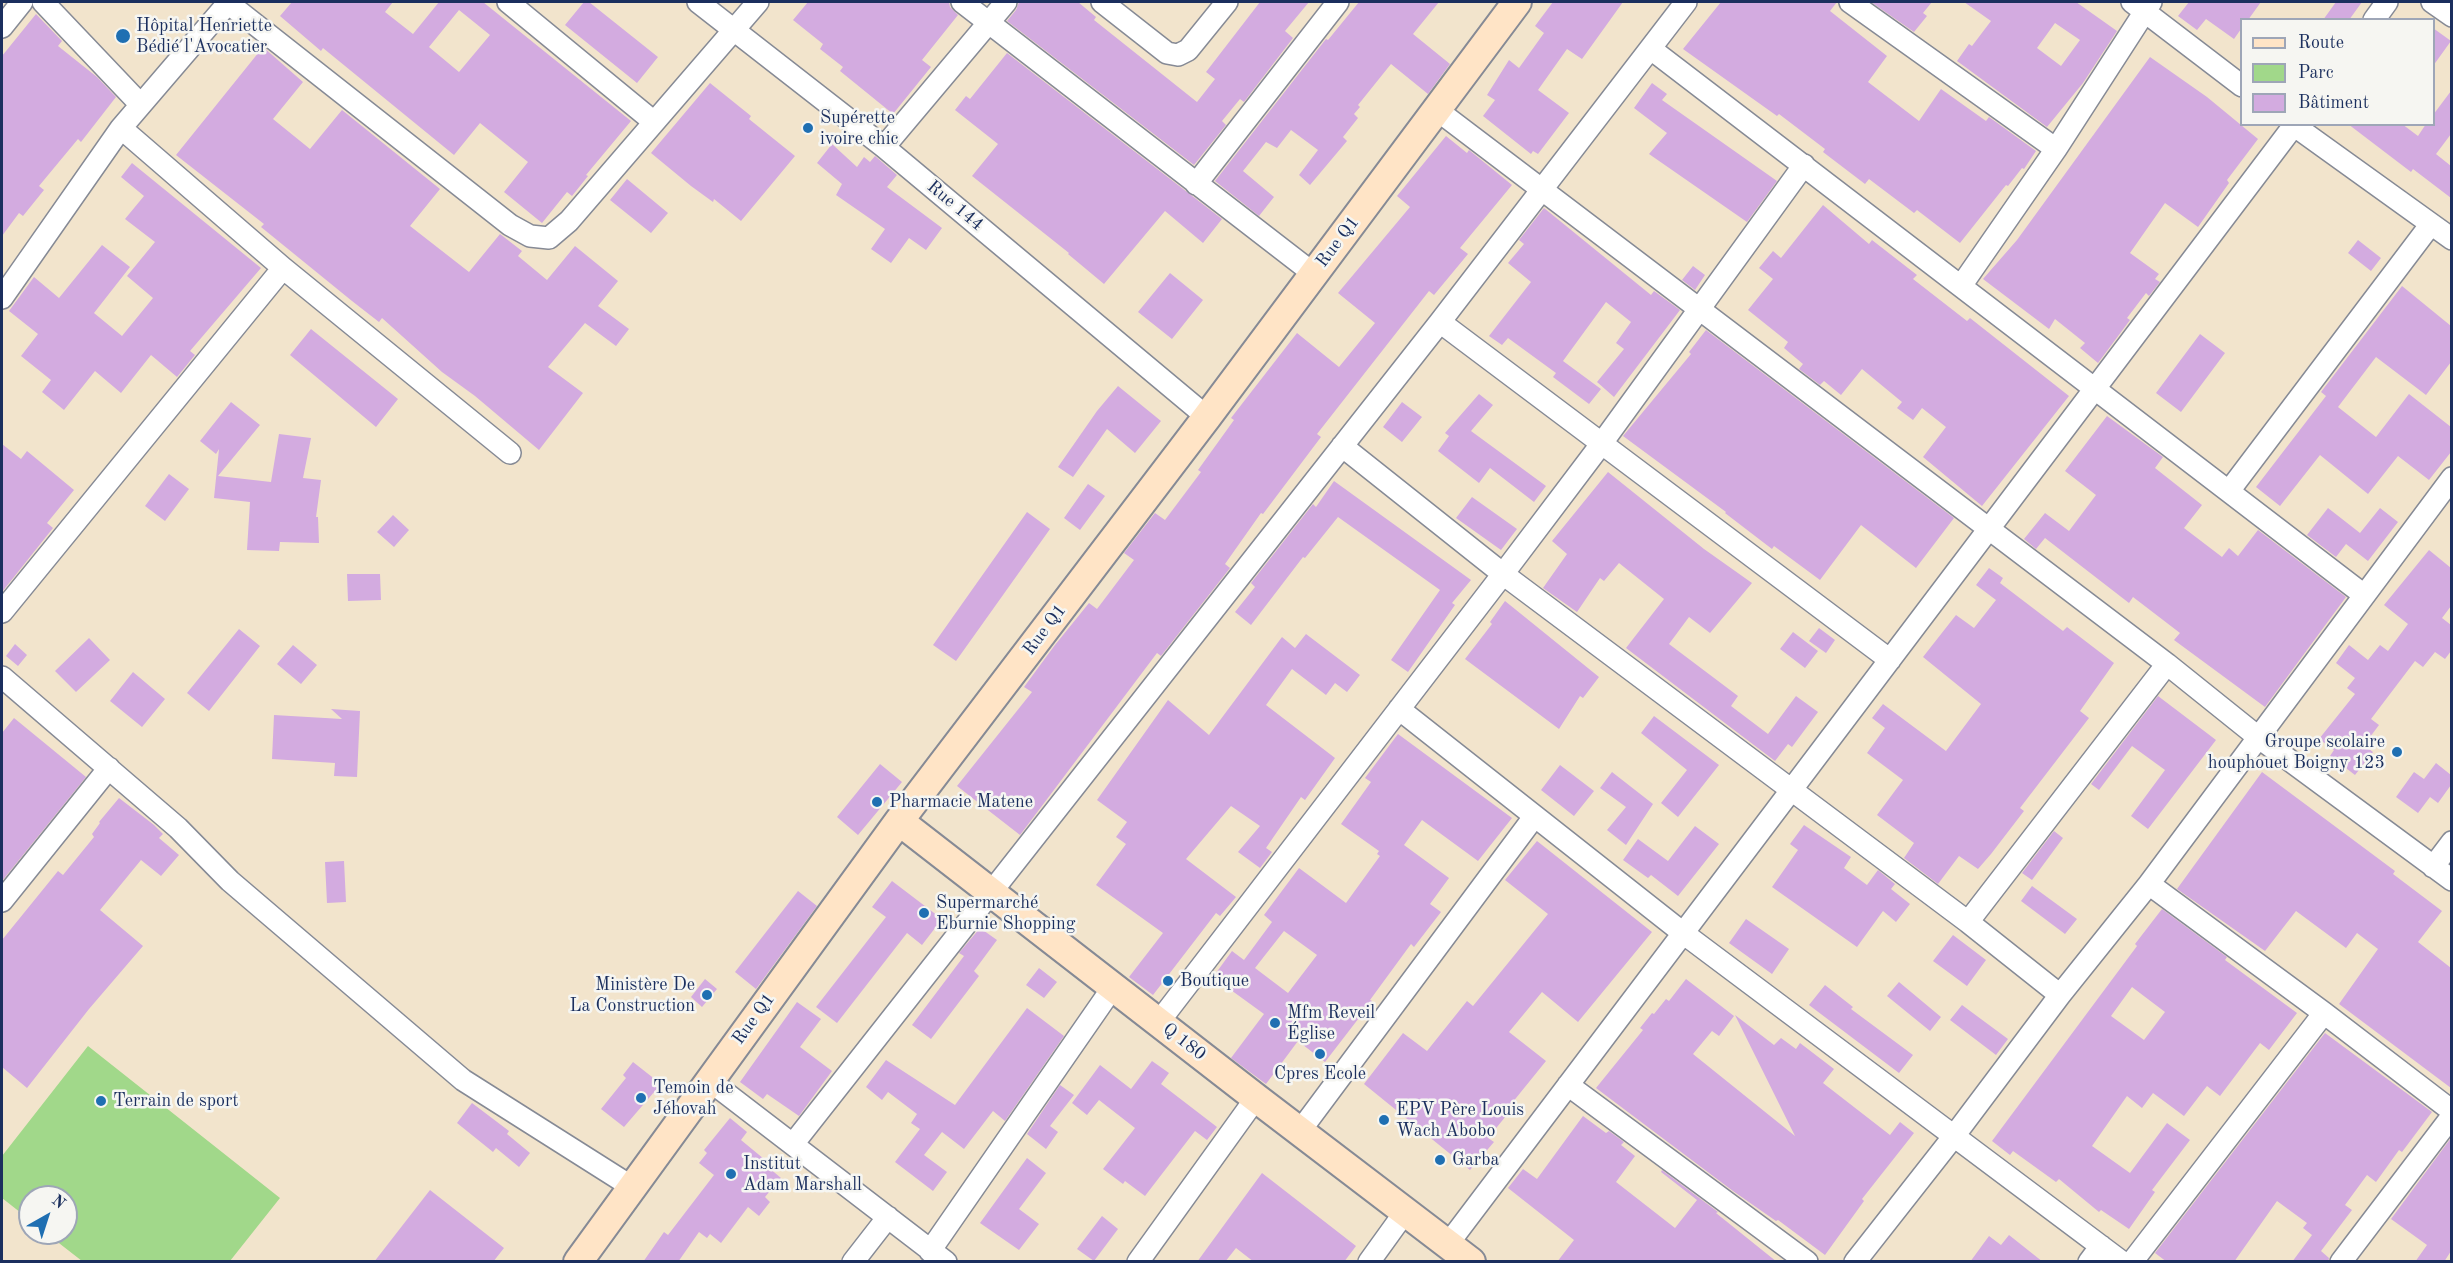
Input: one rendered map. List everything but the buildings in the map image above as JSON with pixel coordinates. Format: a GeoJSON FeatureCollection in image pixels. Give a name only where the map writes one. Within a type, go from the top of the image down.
{"type":"FeatureCollection","features":[{"type":"Feature","properties":{"kind":"street"},"geometry":{"type":"LineString","coordinates":[[2,27],[22,2]]}},
{"type":"Feature","properties":{"kind":"street"},"geometry":{"type":"LineString","coordinates":[[43,2],[140,104]]}},
{"type":"Feature","properties":{"kind":"street"},"geometry":{"type":"LineString","coordinates":[[2,298],[121,128],[229,2],[510,225],[530,236],[549,238],[569,221],[758,2]]}},
{"type":"Feature","properties":{"kind":"street"},"geometry":{"type":"LineString","coordinates":[[508,2],[654,122]]}},
{"type":"Feature","properties":{"kind":"street","name":"Rue 144"},"geometry":{"type":"LineString","coordinates":[[698,2],[884,147],[1207,417]]}},
{"type":"Feature","properties":{"kind":"street"},"geometry":{"type":"LineString","coordinates":[[962,2],[1314,274]]}},
{"type":"Feature","properties":{"kind":"street"},"geometry":{"type":"LineString","coordinates":[[884,147],[1006,2]]}},
{"type":"Feature","properties":{"kind":"street"},"geometry":{"type":"LineString","coordinates":[[1102,2],[1167,53],[1178,55],[1188,50],[1227,2]]}},
{"type":"Feature","properties":{"kind":"street"},"geometry":{"type":"LineString","coordinates":[[1196,184],[1338,2]]}},
{"type":"Feature","properties":{"kind":"street","name":"Rue Q1"},"geometry":{"type":"LineString","coordinates":[[578,1262],[899,820],[1207,417],[1517,2]]}},
{"type":"Feature","properties":{"kind":"street"},"geometry":{"type":"LineString","coordinates":[[793,1144],[1440,322],[1686,2]]}},
{"type":"Feature","properties":{"kind":"street"},"geometry":{"type":"LineString","coordinates":[[1850,2],[2056,149]]}},
{"type":"Feature","properties":{"kind":"street"},"geometry":{"type":"LineString","coordinates":[[2375,18],[2387,2]]}},
{"type":"Feature","properties":{"kind":"street"},"geometry":{"type":"LineString","coordinates":[[2432,2],[2451,16]]}},
{"type":"Feature","properties":{"kind":"street"},"geometry":{"type":"LineString","coordinates":[[1961,286],[2056,149],[2142,5],[2240,85]]}},
{"type":"Feature","properties":{"kind":"street"},"geometry":{"type":"LineString","coordinates":[[1651,49],[2364,595]]}},
{"type":"Feature","properties":{"kind":"street"},"geometry":{"type":"LineString","coordinates":[[1437,110],[2167,664],[2258,737],[2451,880]]}},
{"type":"Feature","properties":{"kind":"street"},"geometry":{"type":"LineString","coordinates":[[1448,1244],[2292,126]]}},
{"type":"Feature","properties":{"kind":"street"},"geometry":{"type":"LineString","coordinates":[[2294,126],[2451,239]]}},
{"type":"Feature","properties":{"kind":"street"},"geometry":{"type":"LineString","coordinates":[[121,128],[283,268],[510,453]]}},
{"type":"Feature","properties":{"kind":"street"},"geometry":{"type":"LineString","coordinates":[[1158,1023],[1503,574],[1804,165]]}},
{"type":"Feature","properties":{"kind":"street"},"geometry":{"type":"LineString","coordinates":[[2229,491],[2431,224]]}},
{"type":"Feature","properties":{"kind":"street"},"geometry":{"type":"LineString","coordinates":[[2,612],[283,268]]}},
{"type":"Feature","properties":{"kind":"street"},"geometry":{"type":"LineString","coordinates":[[1440,322],[1890,660]]}},
{"type":"Feature","properties":{"kind":"street"},"geometry":{"type":"LineString","coordinates":[[1342,446],[1503,574],[1968,922],[2060,995]]}},
{"type":"Feature","properties":{"kind":"street"},"geometry":{"type":"LineString","coordinates":[[1856,1262],[2060,995],[2149,884],[2451,478]]}},
{"type":"Feature","properties":{"kind":"street"},"geometry":{"type":"LineString","coordinates":[[1968,922],[2167,664]]}},
{"type":"Feature","properties":{"kind":"street"},"geometry":{"type":"LineString","coordinates":[[2,677],[178,828],[230,882],[463,1080],[632,1187]]}},
{"type":"Feature","properties":{"kind":"street"},"geometry":{"type":"LineString","coordinates":[[1399,710],[1683,933],[1954,1136],[2095,1254],[2122,1262]]}},
{"type":"Feature","properties":{"kind":"street"},"geometry":{"type":"LineString","coordinates":[[2,901],[109,768]]}},
{"type":"Feature","properties":{"kind":"street"},"geometry":{"type":"LineString","coordinates":[[1300,1131],[1534,817]]}},
{"type":"Feature","properties":{"kind":"street","name":"Q 180"},"geometry":{"type":"LineString","coordinates":[[899,820],[1158,1023],[1471,1262]]}},
{"type":"Feature","properties":{"kind":"street"},"geometry":{"type":"LineString","coordinates":[[2433,867],[2451,842]]}},
{"type":"Feature","properties":{"kind":"street"},"geometry":{"type":"LineString","coordinates":[[2149,884],[2324,1013],[2451,1111]]}},
{"type":"Feature","properties":{"kind":"street"},"geometry":{"type":"LineString","coordinates":[[710,1081],[938,1256],[1113,987]]}},
{"type":"Feature","properties":{"kind":"street"},"geometry":{"type":"LineString","coordinates":[[2132,1262],[2324,1013]]}},
{"type":"Feature","properties":{"kind":"street"},"geometry":{"type":"LineString","coordinates":[[1568,1085],[1807,1262]]}},
{"type":"Feature","properties":{"kind":"street"},"geometry":{"type":"LineString","coordinates":[[1138,1262],[1256,1098]]}},
{"type":"Feature","properties":{"kind":"street"},"geometry":{"type":"LineString","coordinates":[[2341,1262],[2451,1116]]}},
{"type":"Feature","properties":{"kind":"street"},"geometry":{"type":"LineString","coordinates":[[1369,1262],[1405,1212]]}},
{"type":"Feature","properties":{"kind":"street"},"geometry":{"type":"LineString","coordinates":[[853,1262],[888,1217]]}},
{"type":"Feature","properties":{"kind":"green space","name":"Terrain de sport"},"geometry":{"type":"Polygon","coordinates":[[[88,1046],[280,1198],[230,1261],[82,1261],[61,1245],[78,1245],[78,1185],[18,1185],[18,1211],[2,1198],[2,1156],[88,1046]]]}},
{"type":"Feature","properties":{"kind":"place","name":"Hôpital Henriette Bédié l'Avocatier"},"geometry":{"type":"Point","coordinates":[123,36]}},
{"type":"Feature","properties":{"kind":"place","name":"Supérette ivoire chic"},"geometry":{"type":"Point","coordinates":[808,128]}},
{"type":"Feature","properties":{"kind":"place","name":"Groupe scolaire houphouet Boigny 123"},"geometry":{"type":"Point","coordinates":[2397,752]}},
{"type":"Feature","properties":{"kind":"place","name":"Pharmacie Matene"},"geometry":{"type":"Point","coordinates":[877,802]}},
{"type":"Feature","properties":{"kind":"place","name":"Supermarché Eburnie Shopping"},"geometry":{"type":"Point","coordinates":[924,913]}},
{"type":"Feature","properties":{"kind":"place","name":"Boutique"},"geometry":{"type":"Point","coordinates":[1168,981]}},
{"type":"Feature","properties":{"kind":"place","name":"Ministère De La Construction"},"geometry":{"type":"Point","coordinates":[707,995]}},
{"type":"Feature","properties":{"kind":"place","name":"Mfm Reveil Église"},"geometry":{"type":"Point","coordinates":[1275,1023]}},
{"type":"Feature","properties":{"kind":"place","name":"Cpres Ecole"},"geometry":{"type":"Point","coordinates":[1320,1054]}},
{"type":"Feature","properties":{"kind":"place","name":"Temoin de Jéhovah"},"geometry":{"type":"Point","coordinates":[641,1098]}},
{"type":"Feature","properties":{"kind":"place","name":"Terrain de sport"},"geometry":{"type":"Point","coordinates":[101,1101]}},
{"type":"Feature","properties":{"kind":"place","name":"EPV Père Louis Wach Abobo"},"geometry":{"type":"Point","coordinates":[1384,1120]}},
{"type":"Feature","properties":{"kind":"place","name":"Garba"},"geometry":{"type":"Point","coordinates":[1440,1160]}},
{"type":"Feature","properties":{"kind":"place","name":"Institut Adam Marshall"},"geometry":{"type":"Point","coordinates":[731,1174]}}]}
